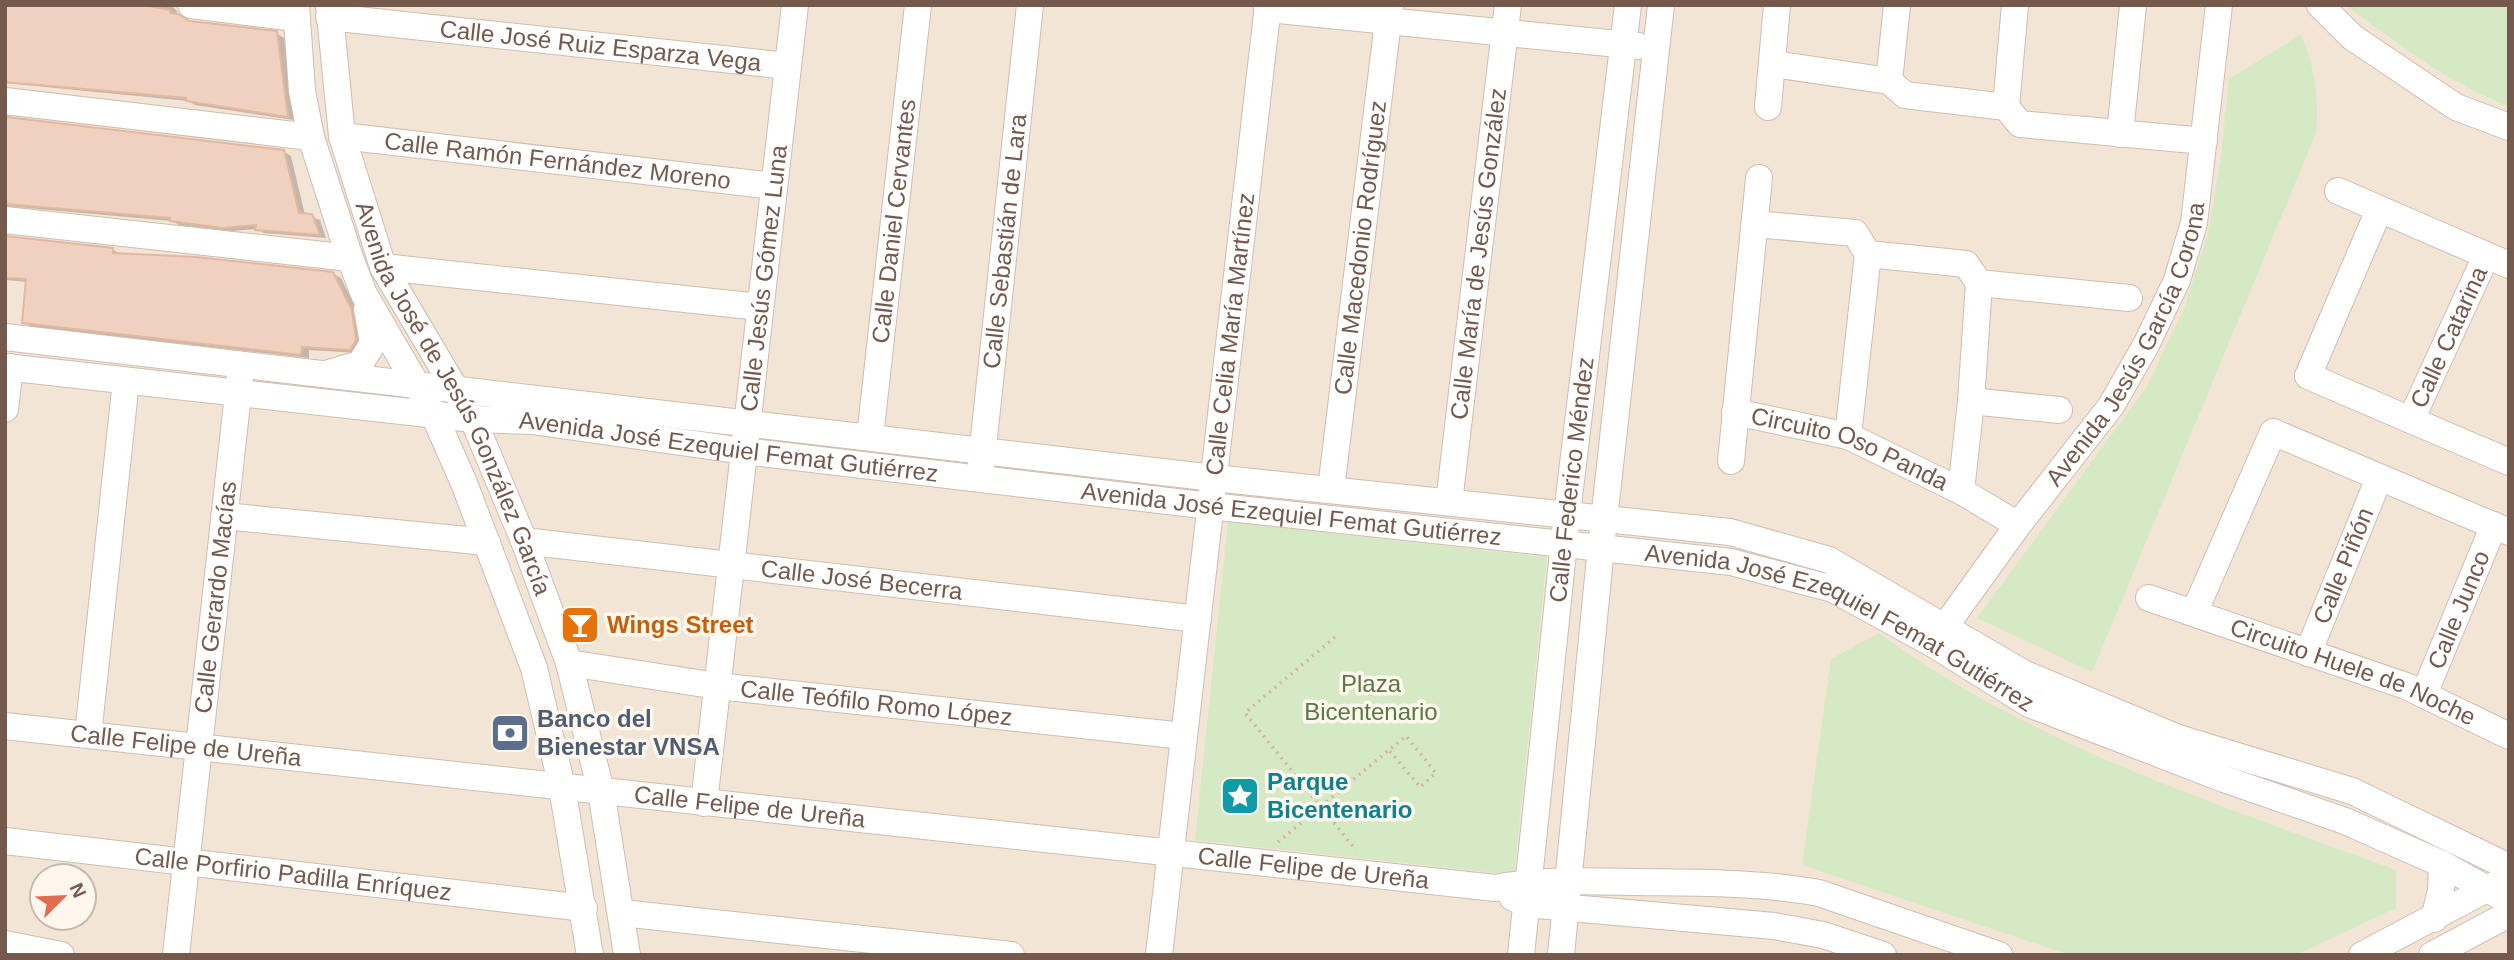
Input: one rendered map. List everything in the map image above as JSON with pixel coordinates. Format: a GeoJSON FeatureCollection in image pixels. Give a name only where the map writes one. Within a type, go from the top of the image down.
{"type":"FeatureCollection","features":[{"type":"Feature","properties":{"kind":"street"},"geometry":{"type":"LineString","coordinates":[[191,5],[296,12]]}},
{"type":"Feature","properties":{"kind":"street","name":"Calle Jesús Gómez Luna"},"geometry":{"type":"LineString","coordinates":[[704,803],[795,5]]}},
{"type":"Feature","properties":{"kind":"street","name":"Calle Daniel Cervantes"},"geometry":{"type":"LineString","coordinates":[[870,437],[918,5]]}},
{"type":"Feature","properties":{"kind":"street","name":"Calle Sebastián de Lara"},"geometry":{"type":"LineString","coordinates":[[979,479],[1030,5]]}},
{"type":"Feature","properties":{"kind":"street","name":"Calle María de Jesús González"},"geometry":{"type":"LineString","coordinates":[[1449,502],[1508,5]]}},
{"type":"Feature","properties":{"kind":"street","name":"Calle Federico Méndez"},"geometry":{"type":"LineString","coordinates":[[1521,955],[1567,514],[1628,5]]}},
{"type":"Feature","properties":{"kind":"street","name":"Calle Federico Méndez"},"geometry":{"type":"LineString","coordinates":[[1560,955],[1601,547],[1661,5]]}},
{"type":"Feature","properties":{"kind":"street"},"geometry":{"type":"LineString","coordinates":[[1768,107],[1777,5]]}},
{"type":"Feature","properties":{"kind":"street"},"geometry":{"type":"LineString","coordinates":[[1889,81],[1897,5]]}},
{"type":"Feature","properties":{"kind":"street"},"geometry":{"type":"LineString","coordinates":[[2006,107],[2015,5]]}},
{"type":"Feature","properties":{"kind":"street"},"geometry":{"type":"LineString","coordinates":[[2120,134],[2133,5]]}},
{"type":"Feature","properties":{"kind":"street","name":"Avenida Jesús García Corona"},"geometry":{"type":"LineString","coordinates":[[1939,634],[2111,406],[2146,345],[2177,280],[2194,223],[2220,5]]}},
{"type":"Feature","properties":{"kind":"street"},"geometry":{"type":"LineString","coordinates":[[2320,5],[2352,37],[2456,107],[2509,127]]}},
{"type":"Feature","properties":{"kind":"street"},"geometry":{"type":"LineString","coordinates":[[1268,7],[1389,13],[1505,32],[1655,47]]}},
{"type":"Feature","properties":{"kind":"street","name":"Calle Celia María Martínez"},"geometry":{"type":"LineString","coordinates":[[1159,955],[1268,7]]}},
{"type":"Feature","properties":{"kind":"street","name":"Avenida José de Jesús González García"},"geometry":{"type":"LineString","coordinates":[[329,11],[342,136],[383,267],[473,419],[524,541],[569,663],[601,791],[627,955]]}},
{"type":"Feature","properties":{"kind":"street","name":"Calle José Ruiz Esparza Vega"},"geometry":{"type":"LineString","coordinates":[[329,11],[788,66]]}},
{"type":"Feature","properties":{"kind":"street","name":"Avenida José de Jesús González García"},"geometry":{"type":"LineString","coordinates":[[296,12],[302,91],[311,137],[350,258],[364,294],[434,415],[487,542],[534,668],[562,787],[590,955]]}},
{"type":"Feature","properties":{"kind":"street","name":"Calle Macedonio Rodríguez"},"geometry":{"type":"LineString","coordinates":[[1331,489],[1389,13]]}},
{"type":"Feature","properties":{"kind":"street"},"geometry":{"type":"LineString","coordinates":[[1773,64],[1889,81],[1905,96],[2006,107],[2020,124],[2204,141]]}},
{"type":"Feature","properties":{"kind":"street"},"geometry":{"type":"LineString","coordinates":[[5,101],[311,137]]}},
{"type":"Feature","properties":{"kind":"street","name":"Calle Ramón Fernández Moreno"},"geometry":{"type":"LineString","coordinates":[[342,136],[774,186]]}},
{"type":"Feature","properties":{"kind":"street","name":"Circuito Oso Panda"},"geometry":{"type":"LineString","coordinates":[[1731,461],[1759,178]]}},
{"type":"Feature","properties":{"kind":"street"},"geometry":{"type":"LineString","coordinates":[[2338,191],[2498,261]]}},
{"type":"Feature","properties":{"kind":"street"},"geometry":{"type":"LineString","coordinates":[[2379,210],[2308,376],[2509,461]]}},
{"type":"Feature","properties":{"kind":"street"},"geometry":{"type":"LineString","coordinates":[[5,220],[350,258]]}},
{"type":"Feature","properties":{"kind":"street"},"geometry":{"type":"LineString","coordinates":[[1755,224],[1855,233],[1868,254],[1848,436]]}},
{"type":"Feature","properties":{"kind":"street"},"geometry":{"type":"LineString","coordinates":[[1868,254],[1966,264],[1979,283],[2129,298]]}},
{"type":"Feature","properties":{"kind":"street","name":"Calle Catarina"},"geometry":{"type":"LineString","coordinates":[[2411,420],[2498,261]]}},
{"type":"Feature","properties":{"kind":"street"},"geometry":{"type":"LineString","coordinates":[[383,267],[760,307]]}},
{"type":"Feature","properties":{"kind":"street","name":"Circuito Oso Panda"},"geometry":{"type":"LineString","coordinates":[[1961,491],[1972,401],[1979,283]]}},
{"type":"Feature","properties":{"kind":"street"},"geometry":{"type":"LineString","coordinates":[[321,376],[360,364],[373,343],[364,294]]}},
{"type":"Feature","properties":{"kind":"street","name":"Avenida José Ezequiel Femat Gutiérrez"},"geometry":{"type":"LineString","coordinates":[[5,337],[241,364],[321,376],[417,383],[747,425],[1214,478],[1730,532],[1829,559],[1939,634],[2029,704],[2224,779],[2345,821],[2502,889]]}},
{"type":"Feature","properties":{"kind":"street","name":"Calle Gerardo Macías"},"geometry":{"type":"LineString","coordinates":[[176,955],[241,364]]}},
{"type":"Feature","properties":{"kind":"street"},"geometry":{"type":"LineString","coordinates":[[5,409],[8,367]]}},
{"type":"Feature","properties":{"kind":"street","name":"Avenida José Ezequiel Femat Gutiérrez"},"geometry":{"type":"LineString","coordinates":[[8,367],[434,415],[532,421],[744,452],[1731,562],[1833,589],[2178,738],[2352,791],[2509,867]]}},
{"type":"Feature","properties":{"kind":"street"},"geometry":{"type":"LineString","coordinates":[[88,735],[126,381]]}},
{"type":"Feature","properties":{"kind":"street"},"geometry":{"type":"LineString","coordinates":[[1972,401],[2060,410]]}},
{"type":"Feature","properties":{"kind":"street","name":"Circuito Oso Panda"},"geometry":{"type":"LineString","coordinates":[[1735,412],[1848,436],[1961,491],[2018,526]]}},
{"type":"Feature","properties":{"kind":"street"},"geometry":{"type":"LineString","coordinates":[[492,462],[503,443],[532,421]]}},
{"type":"Feature","properties":{"kind":"street"},"geometry":{"type":"LineString","coordinates":[[2194,613],[2273,432],[2502,529]]}},
{"type":"Feature","properties":{"kind":"street","name":"Calle Piñón"},"geometry":{"type":"LineString","coordinates":[[2308,653],[2379,478]]}},
{"type":"Feature","properties":{"kind":"street"},"geometry":{"type":"LineString","coordinates":[[224,516],[487,542]]}},
{"type":"Feature","properties":{"kind":"street","name":"Calle Junco"},"geometry":{"type":"LineString","coordinates":[[2424,694],[2502,529]]}},
{"type":"Feature","properties":{"kind":"street","name":"Calle José Becerra"},"geometry":{"type":"LineString","coordinates":[[524,541],[1198,619]]}},
{"type":"Feature","properties":{"kind":"street","name":"Circuito Huele de Noche"},"geometry":{"type":"LineString","coordinates":[[2149,598],[2424,694],[2509,736]]}},
{"type":"Feature","properties":{"kind":"street","name":"Calle Teófilo Romo López"},"geometry":{"type":"LineString","coordinates":[[569,663],[717,685],[1184,736]]}},
{"type":"Feature","properties":{"kind":"street","name":"Calle Felipe de Ureña"},"geometry":{"type":"LineString","coordinates":[[5,726],[1527,893],[1568,893],[1708,883],[1792,888],[1819,893],[1999,955]]}},
{"type":"Feature","properties":{"kind":"street","name":"Calle Porfirio Padilla Enríquez"},"geometry":{"type":"LineString","coordinates":[[5,841],[583,908]]}},
{"type":"Feature","properties":{"kind":"street"},"geometry":{"type":"LineString","coordinates":[[2434,919],[2439,906],[2442,864]]}},
{"type":"Feature","properties":{"kind":"street"},"geometry":{"type":"LineString","coordinates":[[2362,955],[2502,889]]}},
{"type":"Feature","properties":{"kind":"street","name":"Calle Felipe de Ureña"},"geometry":{"type":"LineString","coordinates":[[1568,893],[1824,935],[1883,955]]}},
{"type":"Feature","properties":{"kind":"street"},"geometry":{"type":"LineString","coordinates":[[622,913],[1011,955]]}},
{"type":"Feature","properties":{"kind":"street"},"geometry":{"type":"LineString","coordinates":[[2432,955],[2509,914]]}},
{"type":"Feature","properties":{"kind":"street"},"geometry":{"type":"LineString","coordinates":[[5,944],[61,955]]}},
{"type":"Feature","properties":{"kind":"path"},"geometry":{"type":"LineString","coordinates":[[1335,638],[1245,713],[1356,848],[1356,873]]}},
{"type":"Feature","properties":{"kind":"path"},"geometry":{"type":"LineString","coordinates":[[1274,864],[1276,843],[1406,736],[1436,773],[1420,787],[1389,750]]}},
{"type":"Feature","properties":{"kind":"shaded area"},"geometry":{"type":"Polygon","coordinates":[[[5,5],[2345,5],[2412,52],[2487,98],[2509,107],[2509,955],[5,955],[5,5]]]}},
{"type":"Feature","properties":{"kind":"green space"},"geometry":{"type":"Polygon","coordinates":[[[2345,5],[2509,5],[2509,107],[2445,74],[2345,5]]]}},
{"type":"Feature","properties":{"kind":"green space"},"geometry":{"type":"Polygon","coordinates":[[[2301,34],[2315,83],[2316,133],[2092,672],[1977,618],[2146,388],[2184,309],[2209,230],[2222,149],[2229,79],[2301,34]]]}},
{"type":"Feature","properties":{"kind":"green space","name":"Plaza Bicentenario"},"geometry":{"type":"Polygon","coordinates":[[[1228,522],[1547,557],[1514,875],[1195,840],[1228,522]]]}},
{"type":"Feature","properties":{"kind":"green space"},"geometry":{"type":"Polygon","coordinates":[[[1879,633],[1938,673],[2000,709],[2064,741],[2195,796],[2396,870],[2396,908],[2296,955],[2070,955],[1802,865],[1831,659],[1879,633]]]}},
{"type":"Feature","properties":{"kind":"building"},"geometry":{"type":"Polygon","coordinates":[[[5,5],[144,5],[170,10],[170,13],[178,14],[189,21],[277,31],[288,117],[186,101],[186,98],[5,82],[5,5]]]}},
{"type":"Feature","properties":{"kind":"building"},"geometry":{"type":"Polygon","coordinates":[[[6,117],[284,150],[299,213],[312,214],[320,235],[255,230],[256,225],[223,228],[170,221],[170,218],[5,204],[6,117]]]}},
{"type":"Feature","properties":{"kind":"building"},"geometry":{"type":"Polygon","coordinates":[[[5,236],[113,248],[113,253],[196,257],[333,272],[352,310],[356,340],[350,350],[302,347],[301,355],[22,323],[26,279],[5,278],[5,236]]]}},
{"type":"Feature","properties":{"kind":"place","name":"Wings Street"},"geometry":{"type":"Point","coordinates":[580,625]}},
{"type":"Feature","properties":{"kind":"place","name":"Banco del Bienestar VNSA"},"geometry":{"type":"Point","coordinates":[510,733]}},
{"type":"Feature","properties":{"kind":"place","name":"Parque Bicentenario"},"geometry":{"type":"Point","coordinates":[1240,796]}}]}
